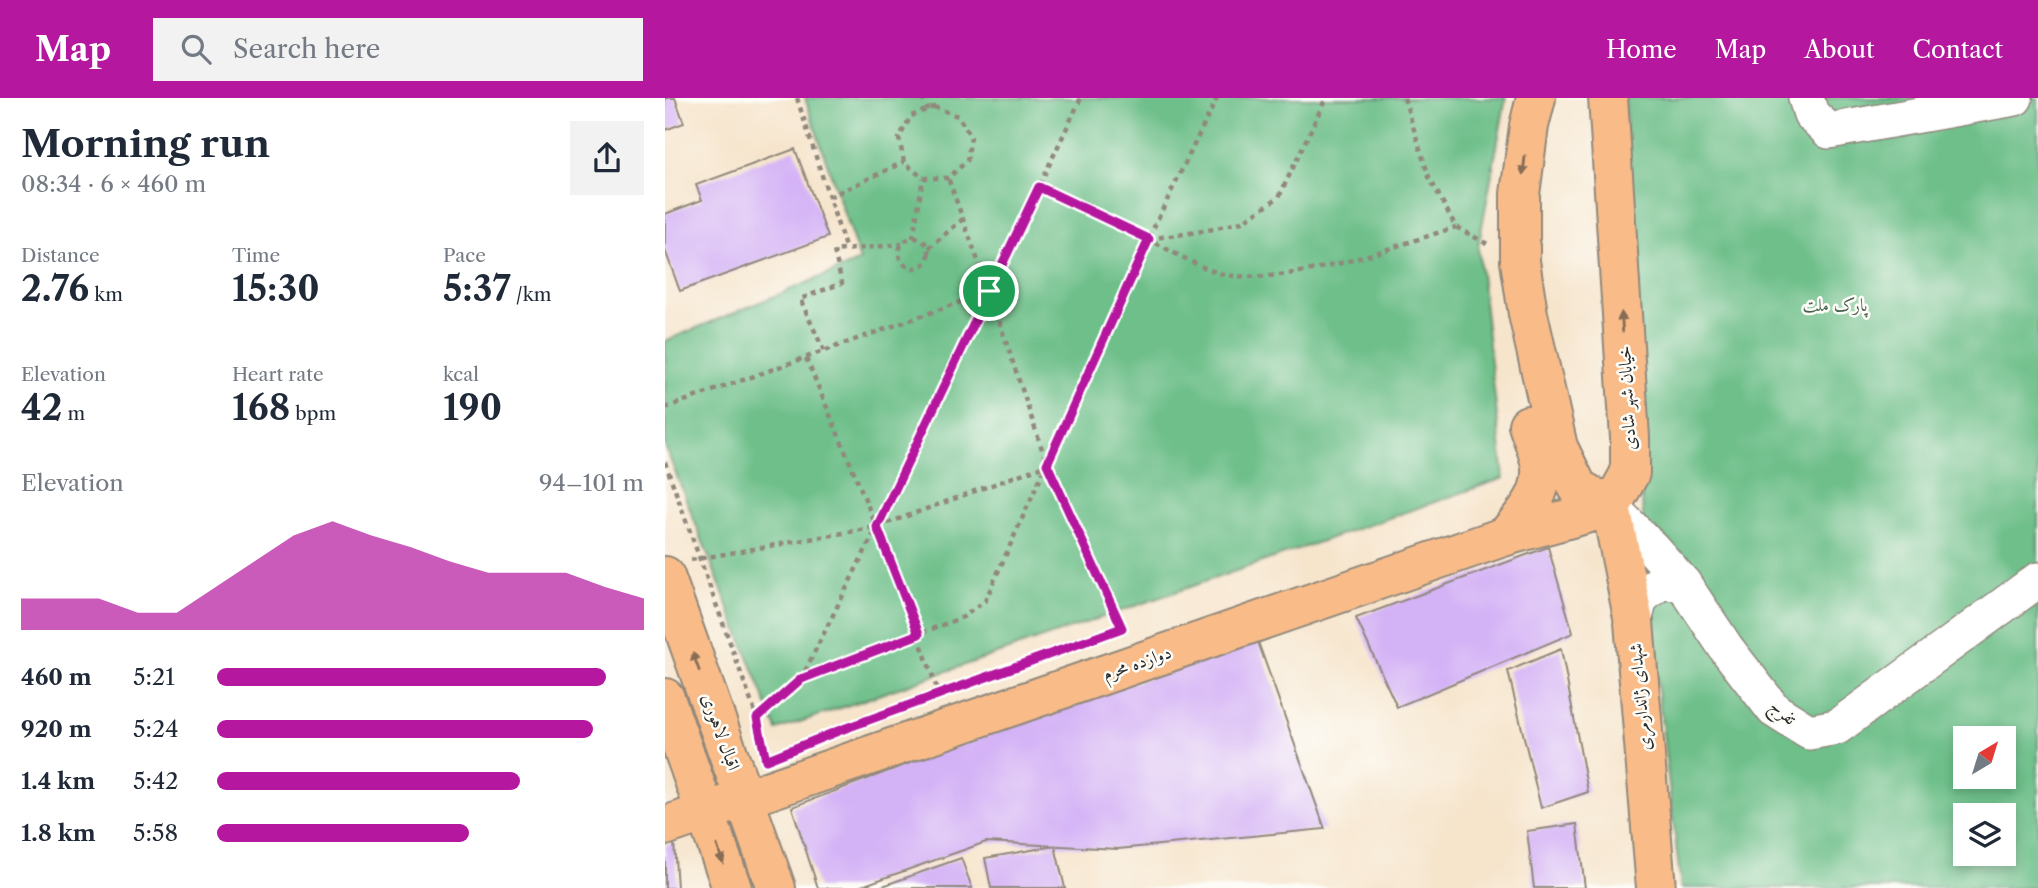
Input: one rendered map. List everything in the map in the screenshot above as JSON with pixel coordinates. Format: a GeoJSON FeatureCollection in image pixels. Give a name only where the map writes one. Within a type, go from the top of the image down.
{"type":"FeatureCollection","features":[{"type":"Feature","properties":{"kind":"main road"},"geometry":{"type":"LineString","coordinates":[[1536,98],[1529,126],[1520,194],[1520,261],[1528,314],[1558,447],[1578,488],[1611,507]]}},
{"type":"Feature","properties":{"kind":"main road","name":"خیابان شهر شادی"},"geometry":{"type":"LineString","coordinates":[[1608,98],[1630,438],[1630,473],[1611,507]]}},
{"type":"Feature","properties":{"kind":"main road"},"geometry":{"type":"LineString","coordinates":[[1506,536],[1534,503],[1540,484],[1541,466],[1525,417],[1528,314]]}},
{"type":"Feature","properties":{"kind":"main road"},"geometry":{"type":"LineString","coordinates":[[1558,447],[1587,480],[1601,484],[1616,476],[1627,458],[1630,438]]}},
{"type":"Feature","properties":{"kind":"main road","name":"دوازده محرم"},"geometry":{"type":"LineString","coordinates":[[665,826],[1506,536],[1611,507]]}},
{"type":"Feature","properties":{"kind":"main road","name":"شهدای ژاندارمری"},"geometry":{"type":"LineString","coordinates":[[1611,507],[1634,622],[1656,888]]}},
{"type":"Feature","properties":{"kind":"main road","name":"اقبال لاهوری"},"geometry":{"type":"LineString","coordinates":[[677,568],[727,750],[776,888]]}},
{"type":"Feature","properties":{"kind":"main road"},"geometry":{"type":"LineString","coordinates":[[665,698],[732,888]]}},
{"type":"Feature","properties":{"kind":"street"},"geometry":{"type":"LineString","coordinates":[[1806,98],[1811,114],[1829,131],[2015,98]]}},
{"type":"Feature","properties":{"kind":"street","name":"تفرج"},"geometry":{"type":"LineString","coordinates":[[1611,507],[1683,583],[1726,648],[1774,710],[1808,732],[1837,727],[2038,580]]}},
{"type":"Feature","properties":{"kind":"street"},"geometry":{"type":"LineString","coordinates":[[1634,622],[1640,597],[1660,582],[1683,583]]}},
{"type":"Feature","properties":{"kind":"path"},"geometry":{"type":"LineString","coordinates":[[797,98],[846,250]]}},
{"type":"Feature","properties":{"kind":"path"},"geometry":{"type":"LineString","coordinates":[[922,98],[928,110]]}},
{"type":"Feature","properties":{"kind":"path"},"geometry":{"type":"LineString","coordinates":[[801,679],[877,527],[1081,98]]}},
{"type":"Feature","properties":{"kind":"path"},"geometry":{"type":"LineString","coordinates":[[727,750],[757,718],[801,679],[963,617],[985,601],[1149,239],[1217,98]]}},
{"type":"Feature","properties":{"kind":"path"},"geometry":{"type":"LineString","coordinates":[[1149,239],[1242,222],[1279,197],[1326,98]]}},
{"type":"Feature","properties":{"kind":"path"},"geometry":{"type":"LineString","coordinates":[[1404,98],[1429,177],[1456,227],[1520,261]]}},
{"type":"Feature","properties":{"kind":"path"},"geometry":{"type":"LineString","coordinates":[[934,107],[958,116],[971,137],[967,161],[948,178],[923,178],[904,162],[899,138],[911,116],[928,110],[934,107]]}},
{"type":"Feature","properties":{"kind":"path"},"geometry":{"type":"LineString","coordinates":[[829,197],[904,162]]}},
{"type":"Feature","properties":{"kind":"path"},"geometry":{"type":"LineString","coordinates":[[913,238],[923,178]]}},
{"type":"Feature","properties":{"kind":"path"},"geometry":{"type":"LineString","coordinates":[[851,726],[1122,628],[1047,464],[948,178]]}},
{"type":"Feature","properties":{"kind":"path"},"geometry":{"type":"LineString","coordinates":[[1039,187],[1188,260],[1230,276],[1286,276],[1456,227]]}},
{"type":"Feature","properties":{"kind":"path"},"geometry":{"type":"LineString","coordinates":[[929,248],[920,238],[905,239],[898,251],[902,264],[915,270],[927,262],[929,248],[963,219]]}},
{"type":"Feature","properties":{"kind":"path"},"geometry":{"type":"LineString","coordinates":[[824,351],[800,299],[842,283],[834,251],[902,244]]}},
{"type":"Feature","properties":{"kind":"path"},"geometry":{"type":"LineString","coordinates":[[665,408],[989,291]]}},
{"type":"Feature","properties":{"kind":"path"},"geometry":{"type":"LineString","coordinates":[[806,358],[877,527],[919,634],[939,695]]}},
{"type":"Feature","properties":{"kind":"path"},"geometry":{"type":"LineString","coordinates":[[665,462],[757,718],[766,760],[778,755]]}},
{"type":"Feature","properties":{"kind":"path"},"geometry":{"type":"LineString","coordinates":[[677,568],[700,558],[877,527],[1047,464]]}},
{"type":"Feature","properties":{"kind":"green space"},"geometry":{"type":"Polygon","coordinates":[[[805,98],[1506,98],[1478,248],[1504,478],[777,730],[665,446],[665,341],[860,261],[805,98]]]}},
{"type":"Feature","properties":{"kind":"green space","name":"پارک ملت"},"geometry":{"type":"Polygon","coordinates":[[[1625,98],[2038,98],[2038,888],[1681,888],[1650,622],[1638,437],[1625,98]]]}},
{"type":"Feature","properties":{"kind":"building"},"geometry":{"type":"Polygon","coordinates":[[[665,98],[675,98],[684,123],[665,130],[665,98]]]}},
{"type":"Feature","properties":{"kind":"building"},"geometry":{"type":"Polygon","coordinates":[[[795,149],[828,237],[680,291],[665,250],[665,214],[702,200],[696,185],[795,149]]]}},
{"type":"Feature","properties":{"kind":"building"},"geometry":{"type":"Polygon","coordinates":[[[1548,547],[1573,633],[1397,707],[1356,618],[1548,547]]]}},
{"type":"Feature","properties":{"kind":"building"},"geometry":{"type":"Polygon","coordinates":[[[1258,642],[1325,829],[1118,849],[986,842],[856,888],[818,888],[792,807],[1066,705],[1258,642]]]}},
{"type":"Feature","properties":{"kind":"building"},"geometry":{"type":"Polygon","coordinates":[[[1561,649],[1588,792],[1541,808],[1508,671],[1561,649]]]}},
{"type":"Feature","properties":{"kind":"building"},"geometry":{"type":"Polygon","coordinates":[[[1577,824],[1585,888],[1534,888],[1527,831],[1577,824]]]}},
{"type":"Feature","properties":{"kind":"building"},"geometry":{"type":"Polygon","coordinates":[[[674,842],[677,888],[665,888],[665,846],[674,842]]]}},
{"type":"Feature","properties":{"kind":"building"},"geometry":{"type":"Polygon","coordinates":[[[1055,846],[1065,888],[991,888],[985,858],[1055,846]]]}},
{"type":"Feature","properties":{"kind":"building"},"geometry":{"type":"Polygon","coordinates":[[[961,858],[972,888],[877,888],[961,858]]]}},
{"type":"Feature","properties":{"kind":"route"},"geometry":{"type":"LineString","coordinates":[[1039,187],[1149,239],[1047,464],[1122,628],[838,731],[766,760],[757,718],[801,679],[919,634],[877,527],[989,291],[1039,187]]}}]}
